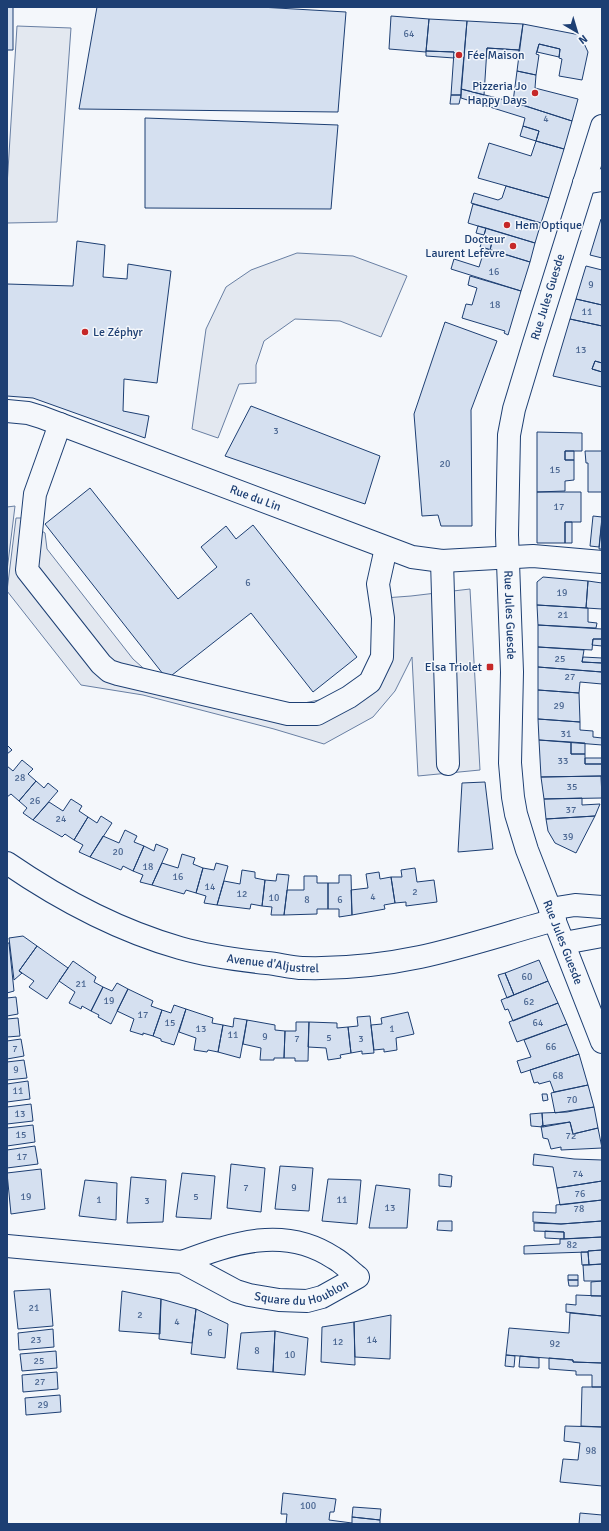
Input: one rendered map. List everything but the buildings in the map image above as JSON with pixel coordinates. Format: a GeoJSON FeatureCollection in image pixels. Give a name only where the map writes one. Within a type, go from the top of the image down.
{"type":"FeatureCollection","features":[{"type":"Feature","properties":{"kind":"street","name":"Rue Jules Guesde"},"geometry":{"type":"LineString","coordinates":[[602,126],[593,181],[533,346],[514,410],[509,435],[507,535],[512,672],[510,763],[516,814],[527,850],[602,1042]]}},
{"type":"Feature","properties":{"kind":"street","name":"Rue du Lin"},"geometry":{"type":"LineString","coordinates":[[7,411],[28,413],[60,424],[412,557],[442,561],[508,556],[533,556],[602,562]]}},
{"type":"Feature","properties":{"kind":"street"},"geometry":{"type":"LineString","coordinates":[[60,424],[35,494],[26,570],[101,664],[118,674],[288,714],[317,714],[349,697],[370,682],[382,657],[382,618],[378,584],[386,548]]}},
{"type":"Feature","properties":{"kind":"street"},"geometry":{"type":"LineString","coordinates":[[442,561],[448,764]]}},
{"type":"Feature","properties":{"kind":"street","name":"Avenue d'Aljustrel"},"geometry":{"type":"LineString","coordinates":[[7,863],[45,888],[75,905],[138,934],[205,954],[301,968],[341,967],[420,957],[553,915],[575,905],[602,907]]}},
{"type":"Feature","properties":{"kind":"street"},"geometry":{"type":"LineString","coordinates":[[564,943],[602,936]]}},
{"type":"Feature","properties":{"kind":"street","name":"Square du Houblon"},"geometry":{"type":"LineString","coordinates":[[7,1246],[182,1262],[236,1291],[249,1295],[279,1300],[307,1301],[322,1296],[358,1277],[335,1258],[322,1251],[309,1245],[284,1239],[252,1240],[224,1246],[182,1262]]}},
{"type":"Feature","properties":{"kind":"shaded area"},"geometry":{"type":"Polygon","coordinates":[[[17,26],[71,28],[57,222],[7,223],[7,186],[17,26]]]}},
{"type":"Feature","properties":{"kind":"shaded area"},"geometry":{"type":"Polygon","coordinates":[[[297,253],[353,256],[407,276],[381,337],[340,321],[295,319],[264,341],[256,365],[256,383],[239,384],[218,438],[192,429],[206,329],[226,287],[251,270],[297,253]]]}},
{"type":"Feature","properties":{"kind":"shaded area"},"geometry":{"type":"Polygon","coordinates":[[[15,506],[7,571],[7,507],[15,506]]]}},
{"type":"Feature","properties":{"kind":"shaded area"},"geometry":{"type":"Polygon","coordinates":[[[16,518],[22,518],[45,533],[47,549],[133,659],[151,675],[268,703],[304,703],[329,698],[353,685],[368,665],[376,642],[371,599],[470,589],[480,770],[418,776],[412,657],[395,691],[373,717],[324,744],[274,729],[143,695],[81,685],[7,591],[16,518]]]}},
{"type":"Feature","properties":{"kind":"place","name":"Fée Maison"},"geometry":{"type":"Point","coordinates":[459,55]}},
{"type":"Feature","properties":{"kind":"place","name":"Pizzeria Jo Happy Days"},"geometry":{"type":"Point","coordinates":[535,93]}},
{"type":"Feature","properties":{"kind":"place","name":"Hem Optique"},"geometry":{"type":"Point","coordinates":[507,225]}},
{"type":"Feature","properties":{"kind":"place","name":"Docteur Laurent Lefevre"},"geometry":{"type":"Point","coordinates":[513,246]}},
{"type":"Feature","properties":{"kind":"place","name":"Le Zéphyr"},"geometry":{"type":"Point","coordinates":[85,332]}},
{"type":"Feature","properties":{"kind":"place","name":"Elsa Triolet"},"geometry":{"type":"Point","coordinates":[490,667]}}]}
